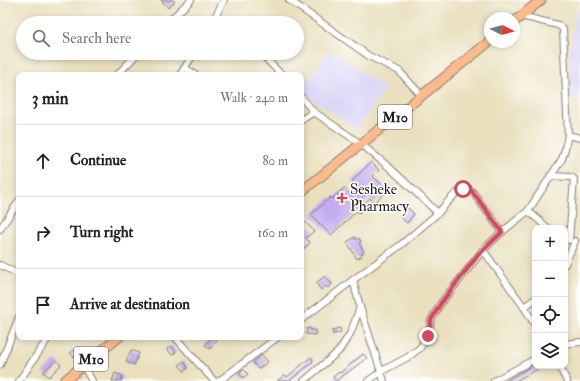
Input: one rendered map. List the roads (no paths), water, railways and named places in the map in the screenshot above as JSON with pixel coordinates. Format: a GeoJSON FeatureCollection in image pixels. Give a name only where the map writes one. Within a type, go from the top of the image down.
{"type":"FeatureCollection","features":[{"type":"Feature","properties":{"kind":"main road"},"geometry":{"type":"LineString","coordinates":[[522,16],[541,0]]}},
{"type":"Feature","properties":{"kind":"main road","name":"M10"},"geometry":{"type":"LineString","coordinates":[[304,190],[484,46]]}},
{"type":"Feature","properties":{"kind":"main road","name":"M10"},"geometry":{"type":"LineString","coordinates":[[64,381],[115,340]]}},
{"type":"Feature","properties":{"kind":"street"},"geometry":{"type":"LineString","coordinates":[[175,16],[192,0]]}},
{"type":"Feature","properties":{"kind":"street"},"geometry":{"type":"LineString","coordinates":[[216,16],[224,0]]}},
{"type":"Feature","properties":{"kind":"street"},"geometry":{"type":"LineString","coordinates":[[289,0],[369,56],[399,71],[422,96]]}},
{"type":"Feature","properties":{"kind":"street"},"geometry":{"type":"LineString","coordinates":[[368,381],[420,348],[428,336],[431,320],[441,303],[483,250],[528,211],[564,154],[568,135],[562,29],[558,25],[522,16]]}},
{"type":"Feature","properties":{"kind":"street"},"geometry":{"type":"LineString","coordinates":[[120,72],[131,60]]}},
{"type":"Feature","properties":{"kind":"street"},"geometry":{"type":"LineString","coordinates":[[182,72],[190,60]]}},
{"type":"Feature","properties":{"kind":"street"},"geometry":{"type":"LineString","coordinates":[[267,60],[279,72]]}},
{"type":"Feature","properties":{"kind":"street"},"geometry":{"type":"LineString","coordinates":[[185,68],[191,72]]}},
{"type":"Feature","properties":{"kind":"street"},"geometry":{"type":"LineString","coordinates":[[304,100],[314,112],[361,144],[390,168],[438,213]]}},
{"type":"Feature","properties":{"kind":"street"},"geometry":{"type":"LineString","coordinates":[[304,118],[314,112]]}},
{"type":"Feature","properties":{"kind":"street"},"geometry":{"type":"LineString","coordinates":[[568,135],[580,138]]}},
{"type":"Feature","properties":{"kind":"street"},"geometry":{"type":"LineString","coordinates":[[550,176],[571,177],[574,179],[572,240],[566,261]]}},
{"type":"Feature","properties":{"kind":"street"},"geometry":{"type":"LineString","coordinates":[[304,318],[402,244],[438,213],[460,190],[469,189],[502,232]]}},
{"type":"Feature","properties":{"kind":"street"},"geometry":{"type":"LineString","coordinates":[[0,229],[16,205]]}},
{"type":"Feature","properties":{"kind":"street"},"geometry":{"type":"LineString","coordinates":[[528,211],[544,225]]}},
{"type":"Feature","properties":{"kind":"street"},"geometry":{"type":"LineString","coordinates":[[483,250],[532,320]]}},
{"type":"Feature","properties":{"kind":"street"},"geometry":{"type":"LineString","coordinates":[[0,265],[16,273]]}},
{"type":"Feature","properties":{"kind":"street"},"geometry":{"type":"LineString","coordinates":[[354,280],[360,307],[384,381]]}},
{"type":"Feature","properties":{"kind":"street"},"geometry":{"type":"LineString","coordinates":[[524,307],[532,301]]}},
{"type":"Feature","properties":{"kind":"street"},"geometry":{"type":"LineString","coordinates":[[304,381],[340,351],[351,332],[360,307]]}},
{"type":"Feature","properties":{"kind":"street"},"geometry":{"type":"LineString","coordinates":[[0,364],[16,324]]}},
{"type":"Feature","properties":{"kind":"street"},"geometry":{"type":"LineString","coordinates":[[19,381],[47,340]]}},
{"type":"Feature","properties":{"kind":"street"},"geometry":{"type":"LineString","coordinates":[[178,340],[214,381]]}},
{"type":"Feature","properties":{"kind":"street"},"geometry":{"type":"LineString","coordinates":[[219,381],[274,340]]}},
{"type":"Feature","properties":{"kind":"street"},"geometry":{"type":"LineString","coordinates":[[568,344],[580,342]]}},
{"type":"Feature","properties":{"kind":"street"},"geometry":{"type":"LineString","coordinates":[[494,381],[532,361]]}},
{"type":"Feature","properties":{"kind":"street"},"geometry":{"type":"LineString","coordinates":[[83,365],[92,381]]}},
{"type":"Feature","properties":{"kind":"street"},"geometry":{"type":"LineString","coordinates":[[561,369],[567,381]]}},
{"type":"Feature","properties":{"kind":"place","name":"Sesheke Pharmacy"},"geometry":{"type":"Point","coordinates":[342,198]}}]}
